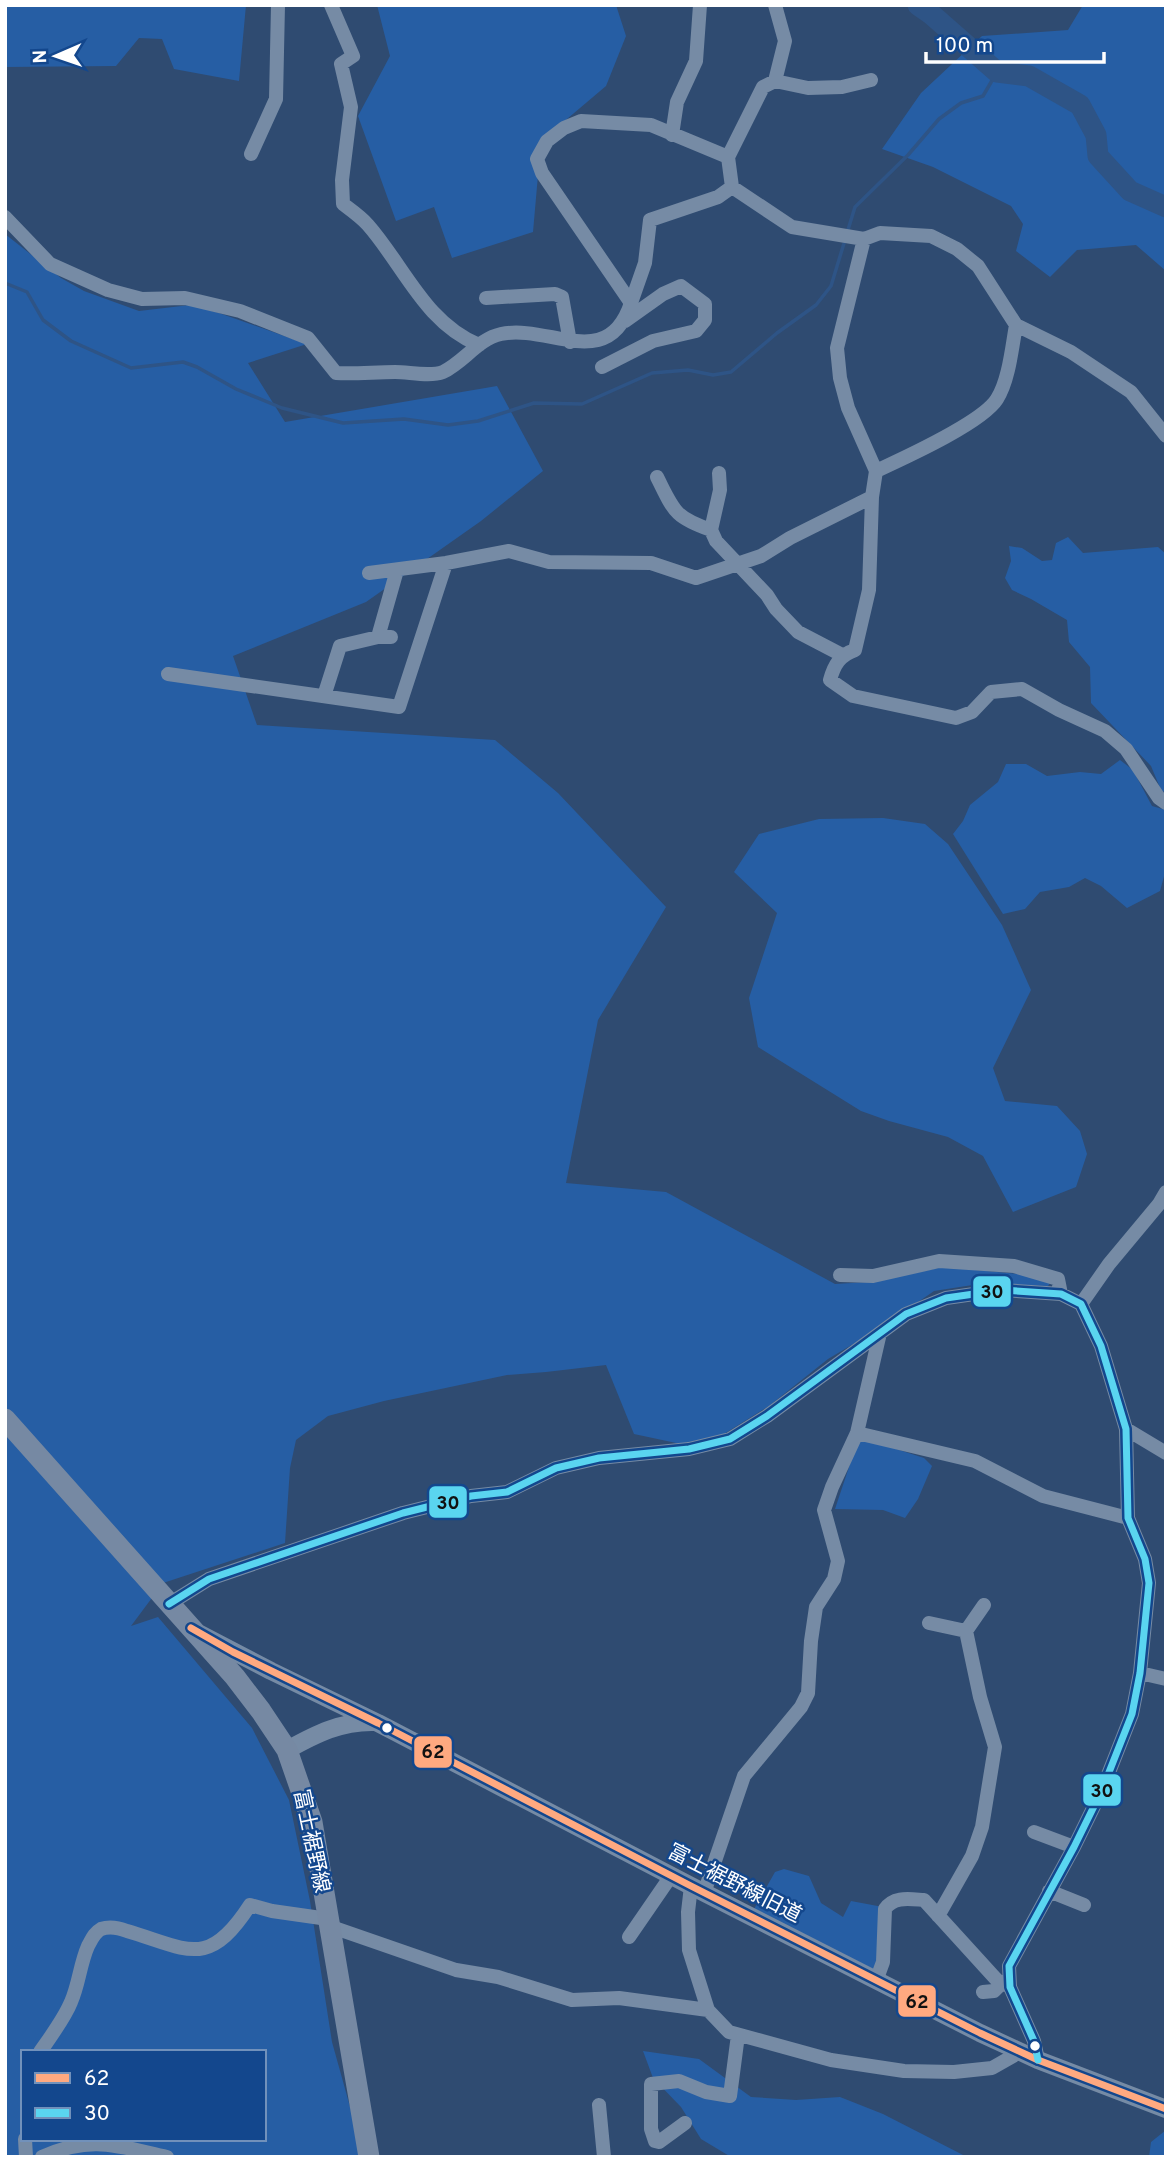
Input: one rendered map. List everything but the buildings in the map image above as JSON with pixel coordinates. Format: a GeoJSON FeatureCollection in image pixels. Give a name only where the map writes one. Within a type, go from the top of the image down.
{"type":"FeatureCollection","features":[{"type":"Feature","properties":{"kind":"main road","name":"富士裾野線"},"geometry":{"type":"LineString","coordinates":[[5,1419],[242,1686],[287,1750],[312,1822],[368,2153]]}},
{"type":"Feature","properties":{"kind":"street"},"geometry":{"type":"LineString","coordinates":[[251,154],[276,99],[278,5]]}},
{"type":"Feature","properties":{"kind":"street"},"geometry":{"type":"LineString","coordinates":[[331,5],[353,56],[341,64],[351,107],[342,180],[343,204],[368,224],[424,302],[462,338],[479,345]]}},
{"type":"Feature","properties":{"kind":"street"},"geometry":{"type":"LineString","coordinates":[[672,135],[677,102],[696,61],[700,5]]}},
{"type":"Feature","properties":{"kind":"street"},"geometry":{"type":"LineString","coordinates":[[775,5],[785,41],[775,81]]}},
{"type":"Feature","properties":{"kind":"street"},"geometry":{"type":"LineString","coordinates":[[732,187],[729,157],[763,87],[775,81],[808,88],[842,87],[871,80]]}},
{"type":"Feature","properties":{"kind":"street"},"geometry":{"type":"LineString","coordinates":[[631,303],[542,173],[537,159],[547,141],[564,128],[581,121],[651,125],[729,157]]}},
{"type":"Feature","properties":{"kind":"street"},"geometry":{"type":"LineString","coordinates":[[624,322],[645,264],[650,220],[718,197],[732,187]]}},
{"type":"Feature","properties":{"kind":"street"},"geometry":{"type":"LineString","coordinates":[[732,187],[792,227],[861,238],[880,233],[931,236],[957,248],[984,275],[1016,325],[1071,352],[1131,392],[1166,436]]}},
{"type":"Feature","properties":{"kind":"street"},"geometry":{"type":"LineString","coordinates":[[5,217],[50,264],[108,290],[142,299],[185,298],[240,311],[308,338],[336,373],[440,373],[460,362],[479,345],[501,334],[534,334],[570,342],[598,341],[663,294],[681,286],[705,304],[705,320],[696,331],[653,341],[602,368]]}},
{"type":"Feature","properties":{"kind":"street"},"geometry":{"type":"LineString","coordinates":[[861,238],[837,348],[840,378],[848,408],[876,471],[872,497],[869,590],[856,650],[834,665],[830,680],[853,696],[956,718],[972,712],[991,692],[1022,689],[1105,731],[1126,749],[1159,798],[1166,803]]}},
{"type":"Feature","properties":{"kind":"street"},"geometry":{"type":"LineString","coordinates":[[486,298],[555,294],[562,297],[570,342]]}},
{"type":"Feature","properties":{"kind":"street"},"geometry":{"type":"LineString","coordinates":[[876,471],[940,440],[981,414],[997,399],[1009,366],[1016,325]]}},
{"type":"Feature","properties":{"kind":"street"},"geometry":{"type":"LineString","coordinates":[[719,473],[720,490],[711,530],[716,541],[798,632],[844,656]]}},
{"type":"Feature","properties":{"kind":"street"},"geometry":{"type":"LineString","coordinates":[[657,477],[674,512],[711,530]]}},
{"type":"Feature","properties":{"kind":"street"},"geometry":{"type":"LineString","coordinates":[[369,573],[509,551],[550,562],[651,564],[696,578],[761,556],[790,538],[872,497]]}},
{"type":"Feature","properties":{"kind":"street"},"geometry":{"type":"LineString","coordinates":[[168,674],[400,707],[446,563]]}},
{"type":"Feature","properties":{"kind":"street"},"geometry":{"type":"LineString","coordinates":[[324,696],[340,646],[385,637],[397,570]]}},
{"type":"Feature","properties":{"kind":"street"},"geometry":{"type":"LineString","coordinates":[[1081,1304],[1166,1192]]}},
{"type":"Feature","properties":{"kind":"street"},"geometry":{"type":"LineString","coordinates":[[840,1275],[873,1276],[939,1262],[983,1263],[1014,1266],[1058,1279],[1061,1294]]}},
{"type":"Feature","properties":{"kind":"street"},"geometry":{"type":"LineString","coordinates":[[169,1604],[209,1579],[403,1513],[471,1496],[507,1492],[556,1468],[599,1458],[690,1449],[730,1439],[768,1416],[906,1314],[946,1298],[1002,1290],[1061,1294],[1081,1304],[1101,1346],[1126,1429],[1128,1518],[1145,1559],[1149,1583],[1140,1673],[1132,1714],[1074,1847],[1009,1966],[1006,1985]]}},
{"type":"Feature","properties":{"kind":"street"},"geometry":{"type":"LineString","coordinates":[[880,1333],[857,1433],[824,1510],[838,1561],[834,1579],[816,1606],[808,1693],[801,1707],[744,1776],[688,1912],[689,1950],[708,2010],[729,2032],[738,2035],[831,2060],[904,2071],[954,2072],[992,2068],[1020,2052]]}},
{"type":"Feature","properties":{"kind":"street"},"geometry":{"type":"LineString","coordinates":[[1126,1429],[1166,1453]]}},
{"type":"Feature","properties":{"kind":"street"},"geometry":{"type":"LineString","coordinates":[[857,1433],[975,1461],[1044,1496],[1128,1518]]}},
{"type":"Feature","properties":{"kind":"street"},"geometry":{"type":"LineString","coordinates":[[938,1916],[972,1856],[982,1827],[995,1746],[979,1697],[966,1632],[984,1605]]}},
{"type":"Feature","properties":{"kind":"street"},"geometry":{"type":"LineString","coordinates":[[929,1623],[966,1632]]}},
{"type":"Feature","properties":{"kind":"street","name":"富士裾野線旧道"},"geometry":{"type":"LineString","coordinates":[[191,1628],[698,1890],[1020,2052],[1166,2109]]}},
{"type":"Feature","properties":{"kind":"street"},"geometry":{"type":"LineString","coordinates":[[1140,1673],[1166,1679]]}},
{"type":"Feature","properties":{"kind":"street"},"geometry":{"type":"LineString","coordinates":[[287,1750],[335,1726],[358,1722],[378,1723]]}},
{"type":"Feature","properties":{"kind":"street"},"geometry":{"type":"LineString","coordinates":[[1034,1832],[1074,1847]]}},
{"type":"Feature","properties":{"kind":"street"},"geometry":{"type":"LineString","coordinates":[[629,1937],[671,1876]]}},
{"type":"Feature","properties":{"kind":"street"},"geometry":{"type":"LineString","coordinates":[[1049,1891],[1084,1905]]}},
{"type":"Feature","properties":{"kind":"street"},"geometry":{"type":"LineString","coordinates":[[876,1980],[883,1962],[885,1909],[889,1903],[898,1899],[924,1900],[1006,1985],[1034,2042],[1038,2060]]}},
{"type":"Feature","properties":{"kind":"street"},"geometry":{"type":"LineString","coordinates":[[41,2050],[71,2003],[84,1955],[93,1936],[102,1929],[117,1927],[178,1949],[198,1950],[223,1938],[250,1905],[329,1922],[456,1970],[498,1977],[572,2000],[619,1998],[708,2010]]}},
{"type":"Feature","properties":{"kind":"street"},"geometry":{"type":"LineString","coordinates":[[983,1992],[1006,1985]]}},
{"type":"Feature","properties":{"kind":"street"},"geometry":{"type":"LineString","coordinates":[[685,2123],[659,2142],[654,2141],[651,2129],[651,2084],[679,2081],[706,2092],[730,2095],[738,2035]]}},
{"type":"Feature","properties":{"kind":"street"},"geometry":{"type":"LineString","coordinates":[[599,2105],[604,2157]]}},
{"type":"Feature","properties":{"kind":"street"},"geometry":{"type":"LineString","coordinates":[[42,2157],[65,2152],[83,2143],[109,2151],[167,2157]]}},
{"type":"Feature","properties":{"kind":"shaded area"},"geometry":{"type":"Polygon","coordinates":[[[5,5],[246,5],[239,81],[174,69],[162,39],[139,38],[116,66],[5,67],[5,5]]]}},
{"type":"Feature","properties":{"kind":"shaded area"},"geometry":{"type":"Polygon","coordinates":[[[377,5],[616,5],[626,36],[606,86],[541,141],[533,232],[452,258],[434,207],[396,221],[358,116],[390,56],[377,5]]]}},
{"type":"Feature","properties":{"kind":"shaded area"},"geometry":{"type":"Polygon","coordinates":[[[1083,5],[1166,5],[1166,271],[1136,245],[1077,250],[1050,277],[1016,251],[1023,224],[1011,206],[933,167],[882,149],[921,93],[982,36],[1068,30],[1083,5]]]}},
{"type":"Feature","properties":{"kind":"shaded area"},"geometry":{"type":"Polygon","coordinates":[[[5,234],[61,278],[84,291],[139,311],[190,305],[307,344],[248,363],[285,422],[497,386],[543,471],[481,521],[366,602],[233,656],[257,725],[495,740],[558,793],[666,907],[598,1020],[566,1183],[666,1192],[835,1284],[869,1282],[943,1267],[1019,1274],[1051,1282],[1048,1286],[979,1284],[934,1291],[882,1327],[828,1359],[769,1406],[724,1434],[681,1444],[634,1434],[606,1365],[507,1375],[384,1401],[328,1416],[296,1440],[290,1468],[285,1543],[163,1583],[131,1626],[158,1617],[252,1728],[289,1800],[310,1901],[332,2042],[364,2157],[5,2157],[5,234]]]}},
{"type":"Feature","properties":{"kind":"shaded area"},"geometry":{"type":"Polygon","coordinates":[[[1068,537],[1083,553],[1158,547],[1166,554],[1166,793],[1161,790],[1151,766],[1091,703],[1090,667],[1069,642],[1067,620],[1012,590],[1005,578],[1011,561],[1009,546],[1022,548],[1042,561],[1052,560],[1056,543],[1068,537]]]}},
{"type":"Feature","properties":{"kind":"shaded area"},"geometry":{"type":"Polygon","coordinates":[[[1120,760],[1133,770],[1152,806],[1166,810],[1166,869],[1160,891],[1127,908],[1101,886],[1085,878],[1069,887],[1040,892],[1025,909],[1003,914],[953,834],[970,805],[998,782],[1006,764],[1026,764],[1047,776],[1080,772],[1101,774],[1120,760]]]}},
{"type":"Feature","properties":{"kind":"shaded area"},"geometry":{"type":"Polygon","coordinates":[[[883,818],[925,824],[948,844],[1002,925],[1031,990],[993,1068],[1005,1101],[1057,1106],[1080,1131],[1087,1154],[1076,1187],[1013,1212],[983,1156],[948,1137],[861,1111],[758,1047],[749,998],[777,913],[734,872],[759,834],[819,819],[883,818]]]}},
{"type":"Feature","properties":{"kind":"shaded area"},"geometry":{"type":"Polygon","coordinates":[[[859,1437],[924,1458],[932,1466],[918,1499],[905,1518],[883,1510],[835,1509],[859,1437]]]}},
{"type":"Feature","properties":{"kind":"shaded area"},"geometry":{"type":"Polygon","coordinates":[[[784,1869],[809,1876],[821,1903],[843,1917],[851,1901],[883,1907],[876,1972],[754,1909],[775,1872],[784,1869]]]}},
{"type":"Feature","properties":{"kind":"shaded area"},"geometry":{"type":"Polygon","coordinates":[[[643,2051],[699,2059],[751,2097],[796,2100],[840,2097],[883,2114],[967,2157],[731,2157],[701,2139],[681,2107],[653,2078],[643,2051]]]}},
{"type":"Feature","properties":{"kind":"shaded area"},"geometry":{"type":"Polygon","coordinates":[[[1166,2130],[1166,2157],[1149,2157],[1151,2142],[1166,2130]]]}},
{"type":"Feature","properties":{"kind":"waterway"},"geometry":{"type":"LineString","coordinates":[[918,5],[997,72],[1029,76],[1080,105],[1096,135],[1098,156],[1130,191],[1166,207]]}},
{"type":"Feature","properties":{"kind":"waterway"},"geometry":{"type":"LineString","coordinates":[[847,233],[855,207],[908,155],[939,119],[961,103],[983,96],[997,72]]}},
{"type":"Feature","properties":{"kind":"waterway"},"geometry":{"type":"LineString","coordinates":[[5,283],[27,292],[43,320],[71,341],[131,368],[183,362],[236,389],[282,408],[343,423],[404,419],[448,425],[478,421],[534,403],[582,404],[652,373],[688,370],[713,375],[731,372],[777,333],[816,305],[831,286],[845,240]]}},
{"type":"Feature","properties":{"kind":"transit line","name":"30"},"geometry":{"type":"LineString","coordinates":[[169,1604],[209,1579],[403,1513],[471,1496],[507,1492],[556,1468],[599,1458],[689,1449],[730,1439],[767,1416],[906,1314],[946,1298],[1002,1290],[1061,1294],[1081,1304],[1101,1346],[1126,1429],[1128,1518],[1145,1559],[1149,1583],[1140,1673],[1132,1714],[1102,1790],[1009,1966],[1010,1987],[1034,2041],[1038,2060]]}},
{"type":"Feature","properties":{"kind":"transit line","name":"62"},"geometry":{"type":"LineString","coordinates":[[191,1628],[233,1652],[378,1723],[980,2033],[1038,2060],[1166,2109]]}}]}
